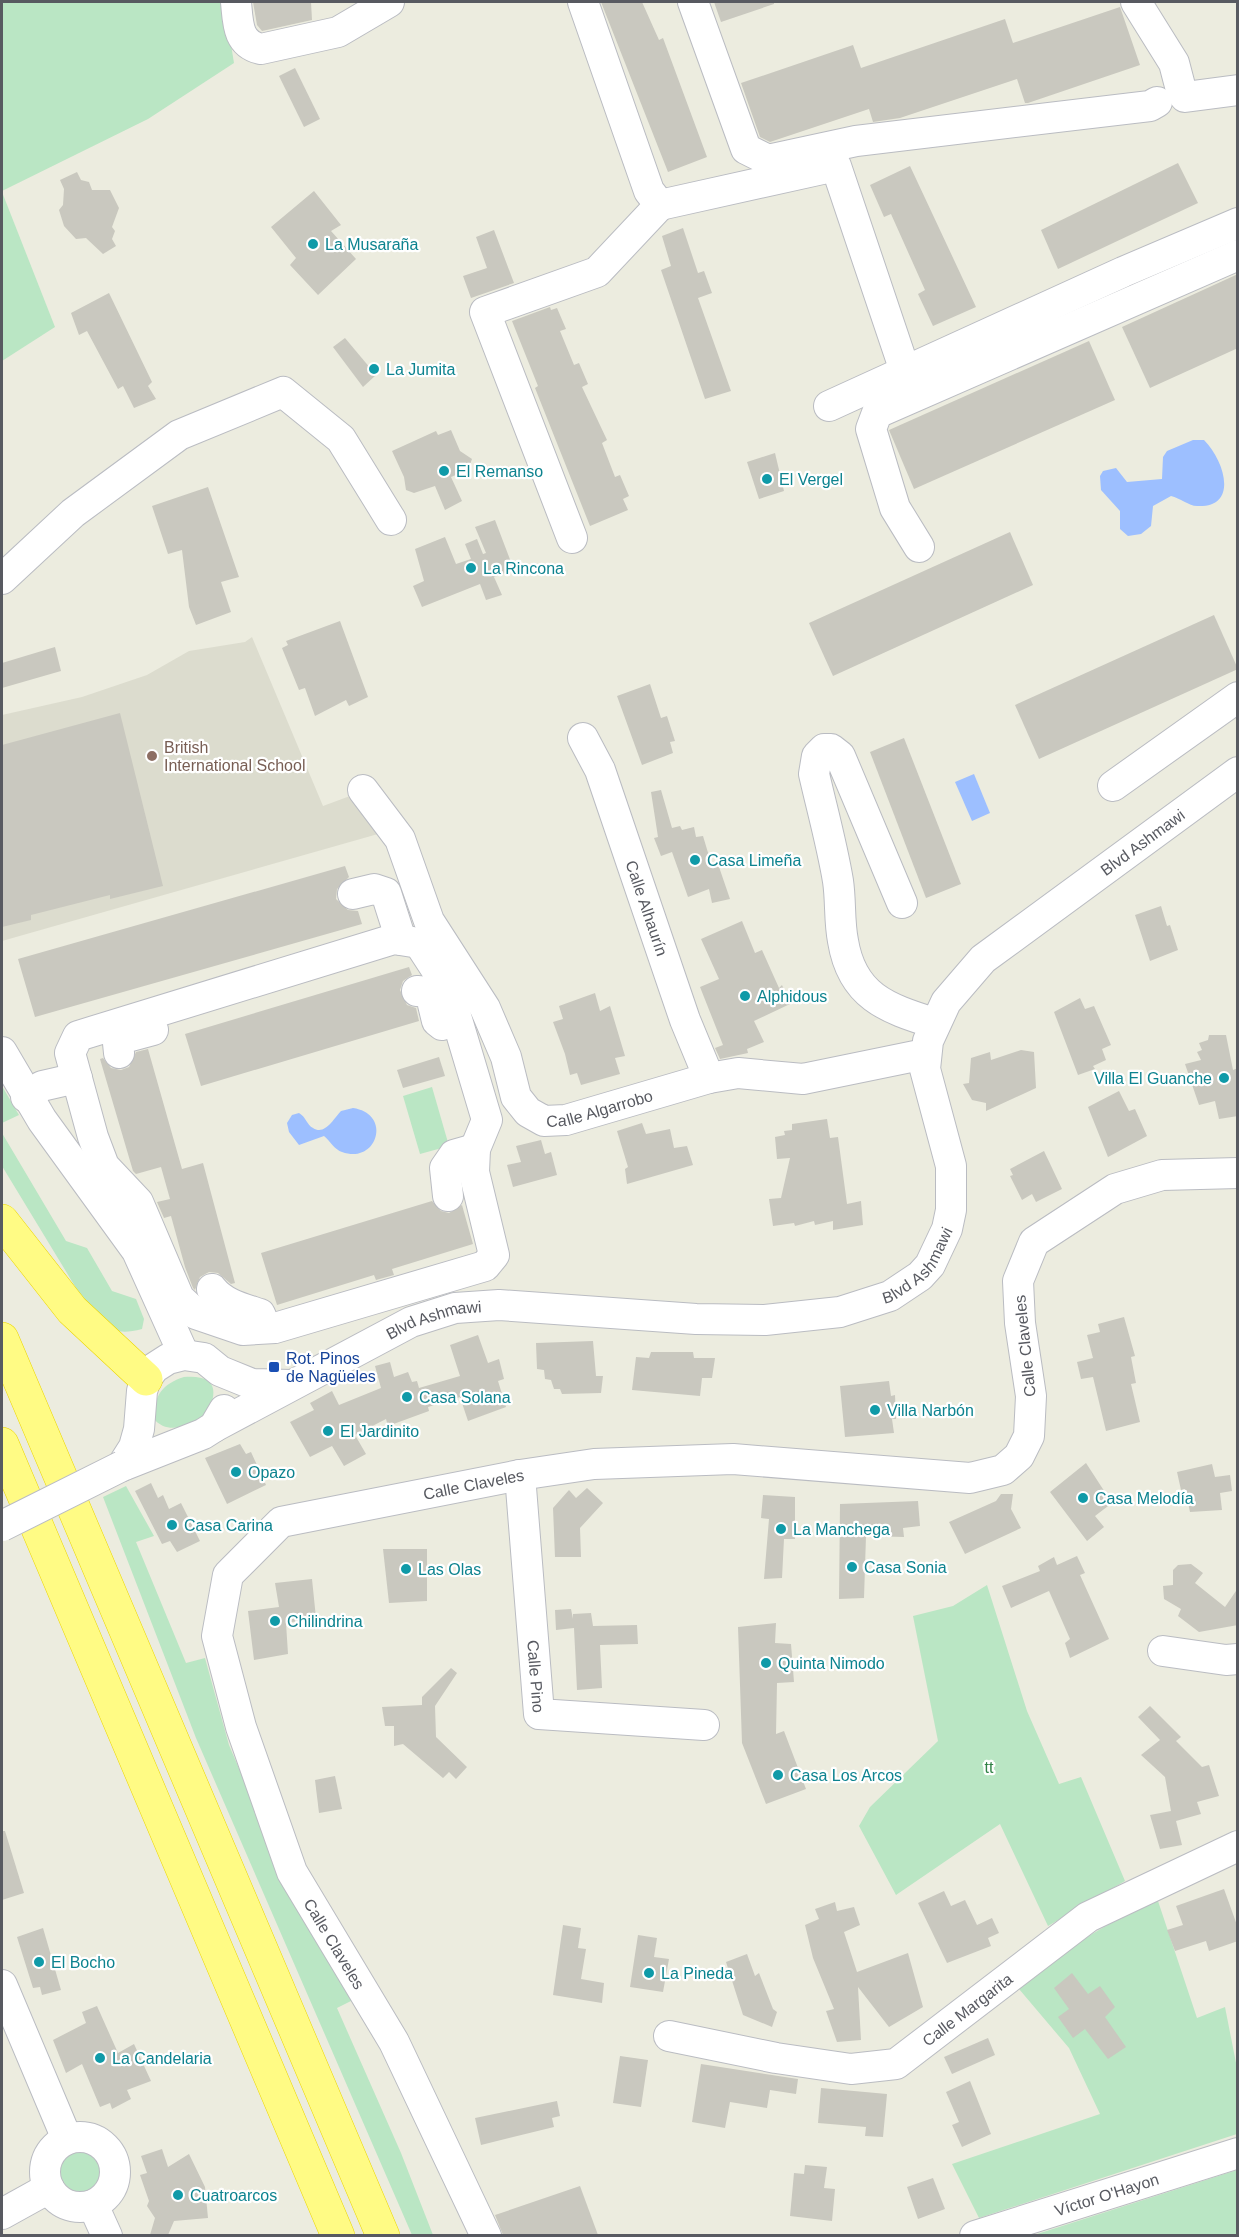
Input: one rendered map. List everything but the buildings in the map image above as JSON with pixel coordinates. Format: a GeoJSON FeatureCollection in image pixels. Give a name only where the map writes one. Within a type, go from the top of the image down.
{"type":"FeatureCollection","features":[{"type":"Feature","properties":{"kind":"highway"},"geometry":{"type":"LineString","coordinates":[[2,1221],[72,1310],[144,1392]]}},
{"type":"Feature","properties":{"kind":"highway"},"geometry":{"type":"LineString","coordinates":[[2,1339],[383,2235]]}},
{"type":"Feature","properties":{"kind":"highway"},"geometry":{"type":"LineString","coordinates":[[2,1444],[338,2235]]}},
{"type":"Feature","properties":{"kind":"street"},"geometry":{"type":"LineString","coordinates":[[236,2],[243,40],[249,46],[261,49],[339,32],[389,2]]}},
{"type":"Feature","properties":{"kind":"street"},"geometry":{"type":"LineString","coordinates":[[582,2],[649,191],[660,205]]}},
{"type":"Feature","properties":{"kind":"street"},"geometry":{"type":"LineString","coordinates":[[693,2],[746,150],[768,160],[856,141],[1150,106],[1174,95],[1238,90]]}},
{"type":"Feature","properties":{"kind":"street"},"geometry":{"type":"LineString","coordinates":[[1136,2],[1174,63],[1174,95]]}},
{"type":"Feature","properties":{"kind":"street"},"geometry":{"type":"LineString","coordinates":[[572,538],[485,312],[597,272],[660,205],[836,166],[904,371]]}},
{"type":"Feature","properties":{"kind":"street"},"geometry":{"type":"LineString","coordinates":[[829,406],[1123,272],[1238,223]]}},
{"type":"Feature","properties":{"kind":"street"},"geometry":{"type":"LineString","coordinates":[[919,547],[895,508],[871,429],[877,413],[1238,255]]}},
{"type":"Feature","properties":{"kind":"street"},"geometry":{"type":"LineString","coordinates":[[2,579],[73,513],[179,435],[283,392],[341,439],[391,520]]}},
{"type":"Feature","properties":{"kind":"street"},"geometry":{"type":"LineString","coordinates":[[1113,786],[1238,697]]}},
{"type":"Feature","properties":{"kind":"street","name":"Calle Alhaurín"},"geometry":{"type":"LineString","coordinates":[[583,738],[600,771],[685,1020],[708,1077]]}},
{"type":"Feature","properties":{"kind":"street"},"geometry":{"type":"LineString","coordinates":[[902,903],[840,756],[831,748],[824,749],[817,756],[814,774],[838,883],[842,940],[853,976],[868,993],[895,1011],[934,1023]]}},
{"type":"Feature","properties":{"kind":"street","name":"Blvd Ashmawi"},"geometry":{"type":"LineString","coordinates":[[2,1526],[122,1466],[203,1432],[297,1385],[411,1322],[455,1308],[499,1305],[696,1319],[765,1320],[840,1312],[891,1296],[920,1276],[930,1265],[947,1229],[951,1210],[951,1166],[928,1086],[925,1054],[934,1023],[951,995],[983,959],[1238,772]]}},
{"type":"Feature","properties":{"kind":"street","name":"Calle Algarrobo"},"geometry":{"type":"LineString","coordinates":[[363,790],[400,839],[429,921],[485,1008],[506,1056],[516,1097],[528,1112],[544,1121],[566,1119],[708,1077],[738,1073],[803,1079],[925,1054]]}},
{"type":"Feature","properties":{"kind":"street"},"geometry":{"type":"LineString","coordinates":[[354,894],[374,889],[386,893],[401,940]]}},
{"type":"Feature","properties":{"kind":"street"},"geometry":{"type":"LineString","coordinates":[[394,939],[419,943],[447,986],[488,1120],[475,1149],[474,1172],[494,1255],[485,1266],[267,1328],[243,1330],[196,1314],[179,1298],[138,1202],[104,1166],[70,1053],[78,1036],[159,1012],[394,939]]}},
{"type":"Feature","properties":{"kind":"street"},"geometry":{"type":"LineString","coordinates":[[417,991],[430,992],[437,1021],[445,1027],[460,1026]]}},
{"type":"Feature","properties":{"kind":"street"},"geometry":{"type":"LineString","coordinates":[[119,1053],[118,1043],[127,1037],[157,1029],[161,1021],[159,1012]]}},
{"type":"Feature","properties":{"kind":"street"},"geometry":{"type":"LineString","coordinates":[[2,1052],[27,1096],[137,1251],[184,1355]]}},
{"type":"Feature","properties":{"kind":"street"},"geometry":{"type":"LineString","coordinates":[[472,1066],[506,1056]]}},
{"type":"Feature","properties":{"kind":"street"},"geometry":{"type":"LineString","coordinates":[[27,1096],[42,1086],[77,1078]]}},
{"type":"Feature","properties":{"kind":"street"},"geometry":{"type":"LineString","coordinates":[[448,1196],[445,1168],[454,1155],[475,1149]]}},
{"type":"Feature","properties":{"kind":"street","name":"Calle Claveles"},"geometry":{"type":"LineString","coordinates":[[486,2235],[394,2042],[292,1872],[241,1727],[217,1636],[228,1575],[281,1522],[520,1475],[594,1464],[734,1459],[970,1478],[1003,1470],[1019,1456],[1029,1436],[1031,1396],[1020,1323],[1018,1281],[1034,1242],[1115,1189],[1162,1175],[1205,1172],[1238,1173]]}},
{"type":"Feature","properties":{"kind":"street"},"geometry":{"type":"LineString","coordinates":[[212,1289],[218,1296],[234,1305],[260,1314],[267,1328]]}},
{"type":"Feature","properties":{"kind":"street"},"geometry":{"type":"LineString","coordinates":[[122,1466],[134,1447],[144,1392],[154,1368],[168,1359],[184,1355],[204,1358],[220,1371],[252,1384],[297,1385]]}},
{"type":"Feature","properties":{"kind":"street"},"geometry":{"type":"LineString","coordinates":[[144,1392],[149,1425],[162,1436],[175,1439],[203,1432],[222,1418],[227,1403],[226,1386],[220,1371]]}},
{"type":"Feature","properties":{"kind":"street","name":"Calle Pino"},"geometry":{"type":"LineString","coordinates":[[520,1475],[539,1714],[704,1725]]}},
{"type":"Feature","properties":{"kind":"street"},"geometry":{"type":"LineString","coordinates":[[1163,1651],[1226,1660],[1238,1659]]}},
{"type":"Feature","properties":{"kind":"street","name":"Calle Margarita"},"geometry":{"type":"LineString","coordinates":[[669,2036],[776,2058],[851,2069],[896,2064],[1088,1917],[1238,1846]]}},
{"type":"Feature","properties":{"kind":"street"},"geometry":{"type":"LineString","coordinates":[[2,1985],[67,2139]]}},
{"type":"Feature","properties":{"kind":"street"},"geometry":{"type":"LineString","coordinates":[[88,2138],[98,2142],[112,2158],[115,2169],[110,2191],[93,2205],[73,2207],[63,2203],[49,2188],[45,2166],[49,2155],[56,2146],[67,2139],[88,2138]]}},
{"type":"Feature","properties":{"kind":"street","name":"Víctor O'Hayon"},"geometry":{"type":"LineString","coordinates":[[993,2232],[1238,2153]]}},
{"type":"Feature","properties":{"kind":"street"},"geometry":{"type":"LineString","coordinates":[[2,2214],[49,2188]]}},
{"type":"Feature","properties":{"kind":"street"},"geometry":{"type":"LineString","coordinates":[[93,2205],[107,2235]]}},
{"type":"Feature","properties":{"kind":"shaded area","name":"British International School"},"geometry":{"type":"Polygon","coordinates":[[[252,637],[323,806],[350,796],[385,832],[2,941],[2,715],[82,697],[147,675],[189,651],[245,642],[252,637]]]}},
{"type":"Feature","properties":{"kind":"green space"},"geometry":{"type":"Polygon","coordinates":[[[2,2],[224,2],[234,63],[148,119],[2,191],[2,2]]]}},
{"type":"Feature","properties":{"kind":"green space"},"geometry":{"type":"Polygon","coordinates":[[[2,192],[55,327],[2,361],[2,192]]]}},
{"type":"Feature","properties":{"kind":"green space"},"geometry":{"type":"Polygon","coordinates":[[[2,1086],[19,1115],[2,1123],[2,1086]]]}},
{"type":"Feature","properties":{"kind":"green space"},"geometry":{"type":"Polygon","coordinates":[[[432,1087],[449,1146],[420,1154],[403,1096],[432,1087]]]}},
{"type":"Feature","properties":{"kind":"green space"},"geometry":{"type":"Polygon","coordinates":[[[2,1133],[66,1241],[87,1248],[112,1291],[136,1299],[144,1319],[142,1329],[118,1331],[107,1326],[90,1311],[2,1166],[2,1133]]]}},
{"type":"Feature","properties":{"kind":"green space"},"geometry":{"type":"Polygon","coordinates":[[[184,1377],[205,1379],[210,1383],[213,1394],[209,1410],[205,1419],[178,1428],[165,1427],[153,1418],[158,1397],[170,1383],[184,1377]]]}},
{"type":"Feature","properties":{"kind":"green space"},"geometry":{"type":"Polygon","coordinates":[[[126,1486],[154,1536],[136,1542],[186,1663],[205,1658],[229,1745],[285,1877],[353,2000],[337,2008],[401,2153],[433,2235],[412,2235],[196,1738],[103,1497],[126,1486]]]}},
{"type":"Feature","properties":{"kind":"green space","name":"tt"},"geometry":{"type":"Polygon","coordinates":[[[987,1585],[1027,1711],[1059,1784],[1081,1777],[1125,1881],[1048,1926],[1000,1824],[896,1895],[859,1826],[870,1807],[938,1741],[913,1616],[953,1606],[987,1585]]]}},
{"type":"Feature","properties":{"kind":"green space"},"geometry":{"type":"Polygon","coordinates":[[[1157,1898],[1197,2018],[1225,2007],[1237,2068],[1237,2134],[979,2218],[952,2164],[1100,2114],[1069,2048],[1019,1989],[1067,1950],[1157,1898]]]}},
{"type":"Feature","properties":{"kind":"green space"},"geometry":{"type":"Polygon","coordinates":[[[80,2149],[96,2156],[103,2172],[96,2188],[80,2195],[64,2188],[57,2172],[64,2156],[80,2149]]]}},
{"type":"Feature","properties":{"kind":"green space"},"geometry":{"type":"Polygon","coordinates":[[[1237,2170],[1237,2235],[1034,2235],[1237,2170]]]}},
{"type":"Feature","properties":{"kind":"water"},"geometry":{"type":"Polygon","coordinates":[[[1193,440],[1204,440],[1218,459],[1224,482],[1223,492],[1219,499],[1210,505],[1197,506],[1171,496],[1153,506],[1151,526],[1141,534],[1128,536],[1120,529],[1120,511],[1101,490],[1100,476],[1103,471],[1116,468],[1127,482],[1162,479],[1163,457],[1167,451],[1193,440]]]}},
{"type":"Feature","properties":{"kind":"water"},"geometry":{"type":"Polygon","coordinates":[[[974,774],[990,813],[972,821],[955,782],[974,774]]]}},
{"type":"Feature","properties":{"kind":"water"},"geometry":{"type":"Polygon","coordinates":[[[353,1108],[365,1112],[373,1119],[376,1128],[376,1137],[364,1151],[354,1154],[339,1151],[324,1136],[299,1145],[289,1132],[287,1123],[292,1115],[299,1113],[311,1127],[321,1130],[329,1125],[341,1111],[353,1108]]]}},
{"type":"Feature","properties":{"kind":"place","name":"La Musaraña"},"geometry":{"type":"Point","coordinates":[313,244]}},
{"type":"Feature","properties":{"kind":"place","name":"La Jumita"},"geometry":{"type":"Point","coordinates":[374,369]}},
{"type":"Feature","properties":{"kind":"place","name":"El Remanso"},"geometry":{"type":"Point","coordinates":[444,471]}},
{"type":"Feature","properties":{"kind":"place","name":"El Vergel"},"geometry":{"type":"Point","coordinates":[767,479]}},
{"type":"Feature","properties":{"kind":"place","name":"La Rincona"},"geometry":{"type":"Point","coordinates":[471,568]}},
{"type":"Feature","properties":{"kind":"place","name":"British International School"},"geometry":{"type":"Point","coordinates":[152,756]}},
{"type":"Feature","properties":{"kind":"place","name":"Casa Limeña"},"geometry":{"type":"Point","coordinates":[695,860]}},
{"type":"Feature","properties":{"kind":"place","name":"Alphidous"},"geometry":{"type":"Point","coordinates":[745,996]}},
{"type":"Feature","properties":{"kind":"place","name":"Villa El Guanche"},"geometry":{"type":"Point","coordinates":[1224,1078]}},
{"type":"Feature","properties":{"kind":"place","name":"Rot. Pinos de Nagüeles"},"geometry":{"type":"Point","coordinates":[274,1367]}},
{"type":"Feature","properties":{"kind":"place","name":"Casa Solana"},"geometry":{"type":"Point","coordinates":[407,1397]}},
{"type":"Feature","properties":{"kind":"place","name":"Villa Narbón"},"geometry":{"type":"Point","coordinates":[875,1410]}},
{"type":"Feature","properties":{"kind":"place","name":"El Jardinito"},"geometry":{"type":"Point","coordinates":[328,1431]}},
{"type":"Feature","properties":{"kind":"place","name":"Opazo"},"geometry":{"type":"Point","coordinates":[236,1472]}},
{"type":"Feature","properties":{"kind":"place","name":"Casa Melodía"},"geometry":{"type":"Point","coordinates":[1083,1498]}},
{"type":"Feature","properties":{"kind":"place","name":"Casa Carina"},"geometry":{"type":"Point","coordinates":[172,1525]}},
{"type":"Feature","properties":{"kind":"place","name":"La Manchega"},"geometry":{"type":"Point","coordinates":[781,1529]}},
{"type":"Feature","properties":{"kind":"place","name":"Casa Sonia"},"geometry":{"type":"Point","coordinates":[852,1567]}},
{"type":"Feature","properties":{"kind":"place","name":"Las Olas"},"geometry":{"type":"Point","coordinates":[406,1569]}},
{"type":"Feature","properties":{"kind":"place","name":"Chilindrina"},"geometry":{"type":"Point","coordinates":[275,1621]}},
{"type":"Feature","properties":{"kind":"place","name":"Quinta Nimodo"},"geometry":{"type":"Point","coordinates":[766,1663]}},
{"type":"Feature","properties":{"kind":"place","name":"Casa Los Arcos"},"geometry":{"type":"Point","coordinates":[778,1775]}},
{"type":"Feature","properties":{"kind":"place","name":"El Bocho"},"geometry":{"type":"Point","coordinates":[39,1962]}},
{"type":"Feature","properties":{"kind":"place","name":"La Pineda"},"geometry":{"type":"Point","coordinates":[649,1973]}},
{"type":"Feature","properties":{"kind":"place","name":"La Candelaria"},"geometry":{"type":"Point","coordinates":[100,2058]}},
{"type":"Feature","properties":{"kind":"place","name":"Cuatroarcos"},"geometry":{"type":"Point","coordinates":[178,2195]}}]}
